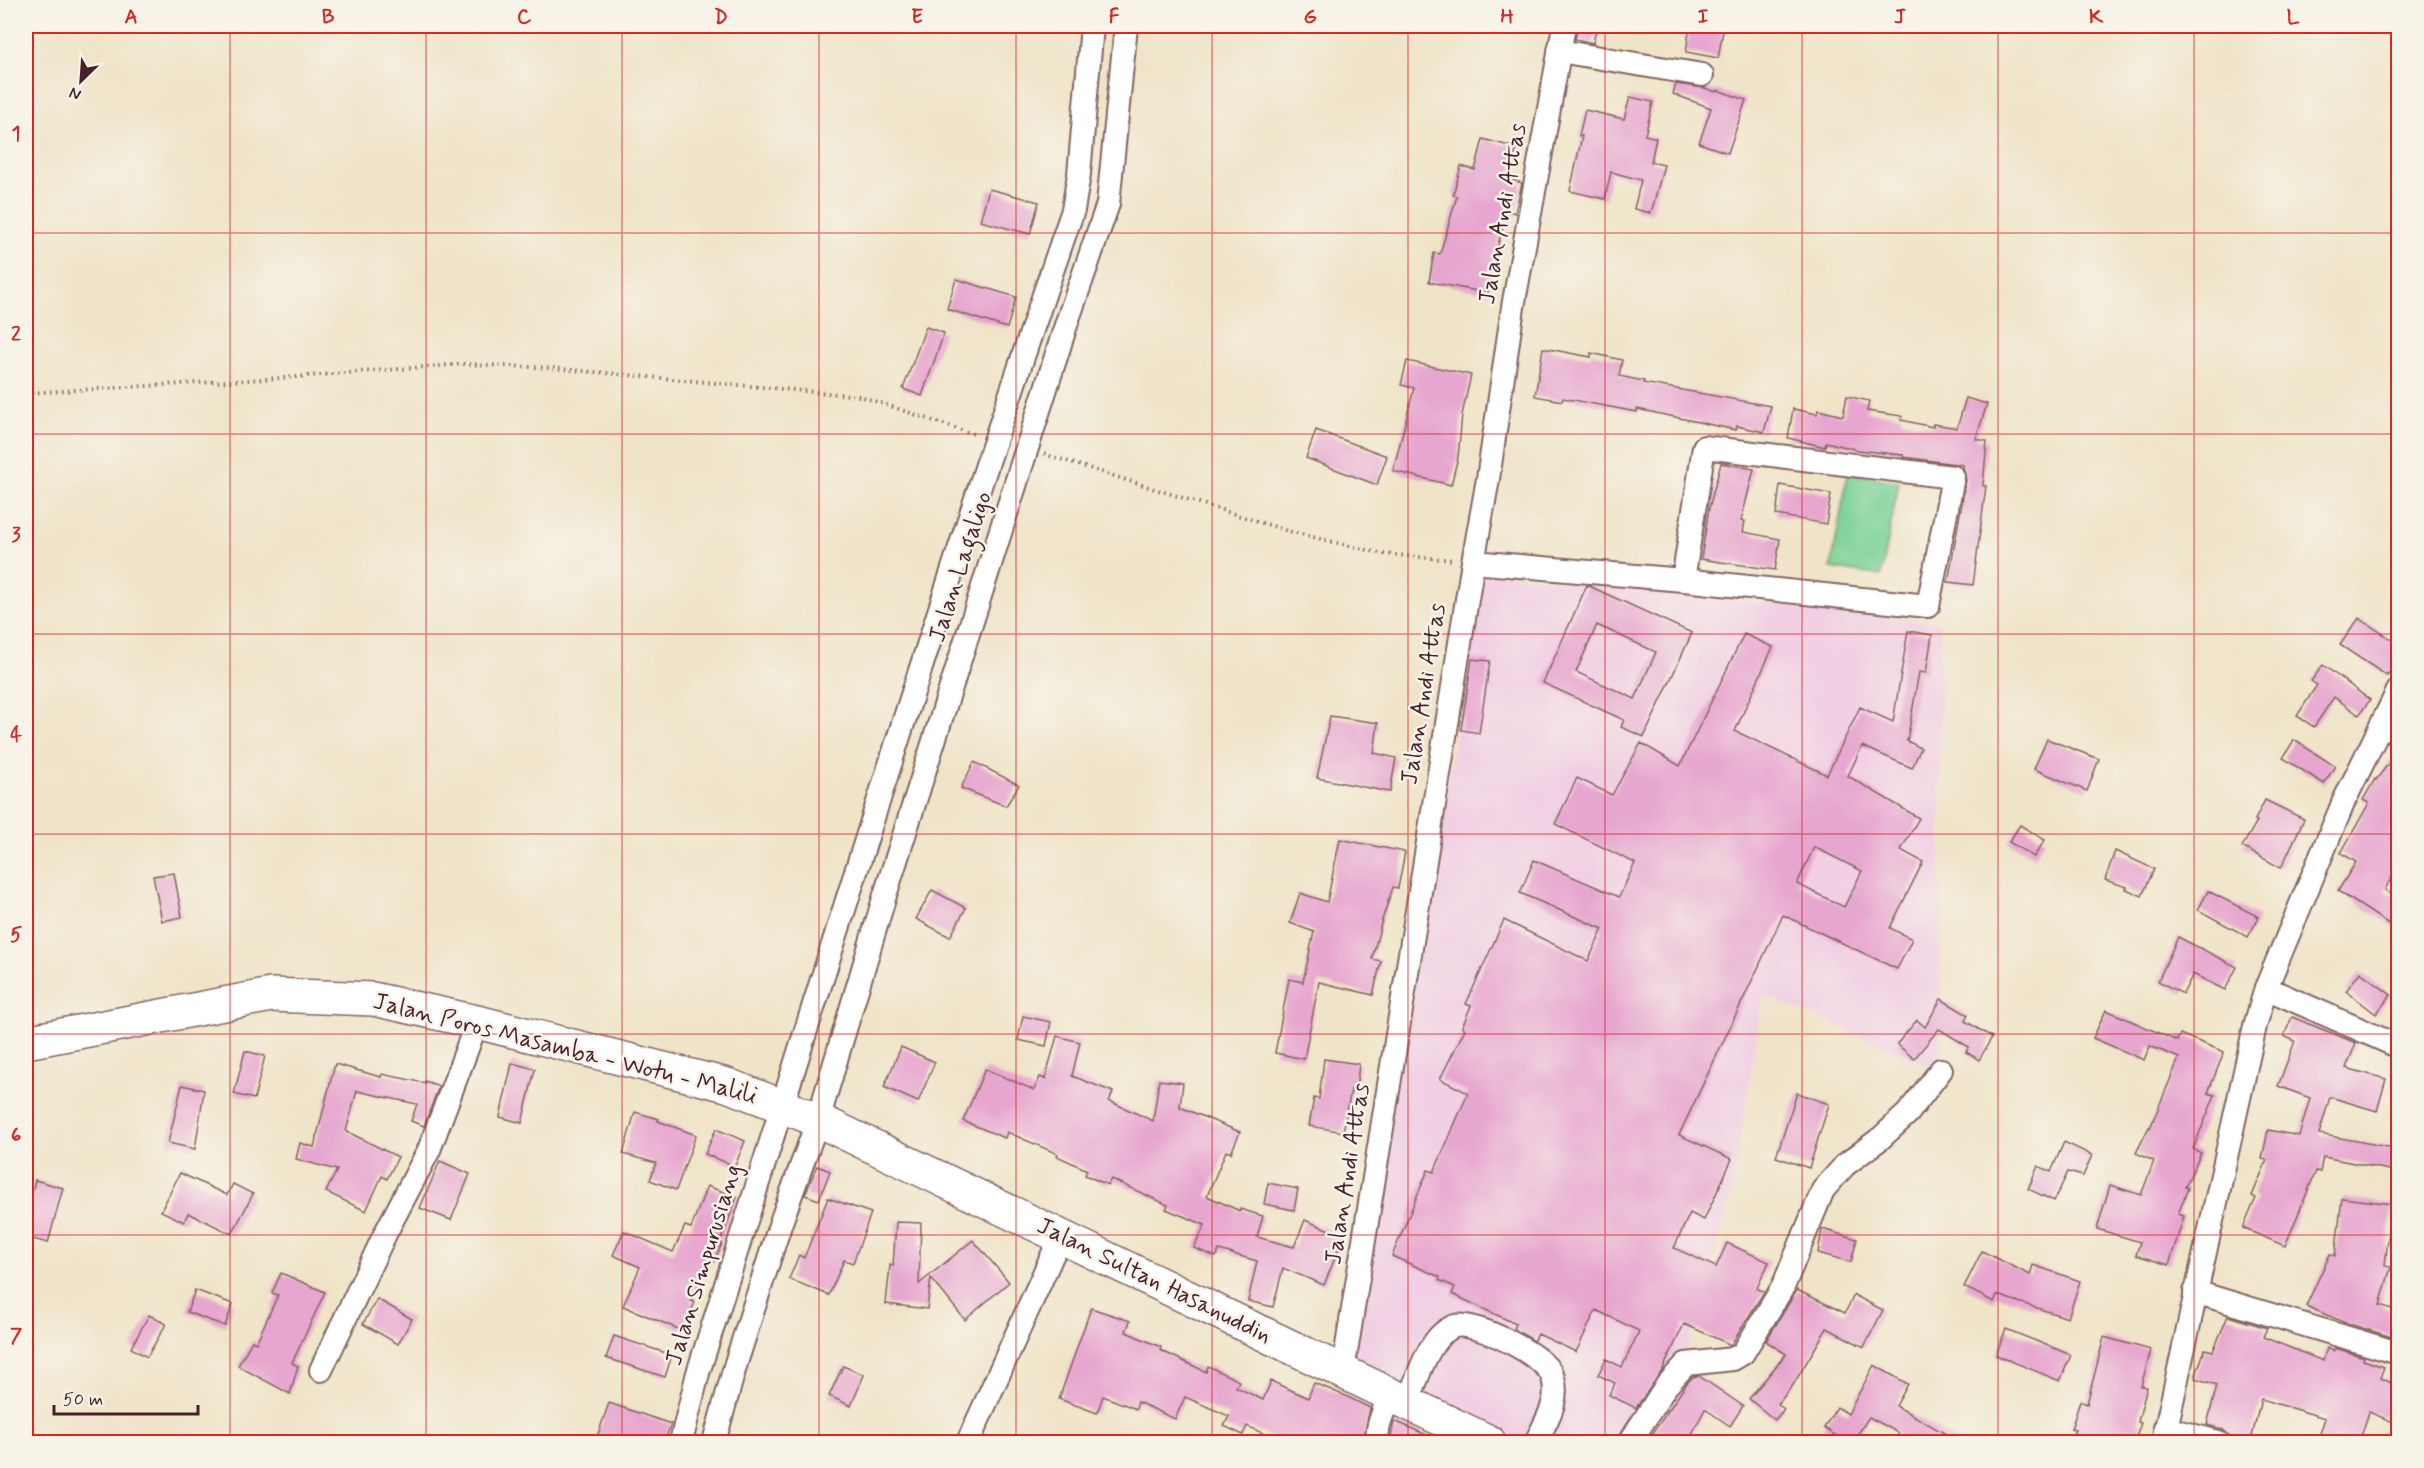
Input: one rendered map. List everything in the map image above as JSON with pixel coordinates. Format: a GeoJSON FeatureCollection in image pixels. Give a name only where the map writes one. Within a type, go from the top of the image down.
{"type":"FeatureCollection","features":[{"type":"Feature","properties":{"kind":"highway","name":"Jalan Poros Masamba - Wotu - Malili"},"geometry":{"type":"LineString","coordinates":[[26,1042],[272,996],[373,999],[477,1022],[728,1085],[818,1120]]}},
{"type":"Feature","properties":{"kind":"highway","name":"Jalan Sultan Hasanuddin"},"geometry":{"type":"LineString","coordinates":[[818,1120],[1489,1443]]}},
{"type":"Feature","properties":{"kind":"street","name":"Jalan Lagaligo"},"geometry":{"type":"LineString","coordinates":[[783,1105],[993,441],[1072,210],[1079,174],[1092,26]]}},
{"type":"Feature","properties":{"kind":"street","name":"Jalan Lagaligo"},"geometry":{"type":"LineString","coordinates":[[818,1120],[886,892],[1108,204],[1126,26]]}},
{"type":"Feature","properties":{"kind":"street","name":"Jalan Andi Attas"},"geometry":{"type":"LineString","coordinates":[[1343,1371],[1488,478],[1513,307],[1564,26]]}},
{"type":"Feature","properties":{"kind":"street"},"geometry":{"type":"LineString","coordinates":[[1559,51],[1702,75]]}},
{"type":"Feature","properties":{"kind":"street"},"geometry":{"type":"LineString","coordinates":[[1473,562],[1683,580],[1928,606],[1953,477],[1704,447],[1683,580]]}},
{"type":"Feature","properties":{"kind":"street"},"geometry":{"type":"LineString","coordinates":[[2218,1443],[2164,1435],[2255,1026],[2266,988],[2344,801],[2398,691]]}},
{"type":"Feature","properties":{"kind":"street"},"geometry":{"type":"LineString","coordinates":[[2266,988],[2398,1047]]}},
{"type":"Feature","properties":{"kind":"street"},"geometry":{"type":"LineString","coordinates":[[321,1370],[385,1234],[429,1150],[477,1022]]}},
{"type":"Feature","properties":{"kind":"street"},"geometry":{"type":"LineString","coordinates":[[1630,1443],[1666,1386],[1686,1364],[1714,1359],[1733,1359],[1743,1353],[1783,1287],[1823,1190],[1845,1165],[1881,1138],[1908,1113],[1941,1070]]}},
{"type":"Feature","properties":{"kind":"street","name":"Jalan Simpurusiang"},"geometry":{"type":"LineString","coordinates":[[681,1443],[698,1373],[783,1105]]}},
{"type":"Feature","properties":{"kind":"street"},"geometry":{"type":"LineString","coordinates":[[714,1443],[736,1363],[781,1222],[818,1120]]}},
{"type":"Feature","properties":{"kind":"street"},"geometry":{"type":"LineString","coordinates":[[968,1443],[1060,1236]]}},
{"type":"Feature","properties":{"kind":"street"},"geometry":{"type":"LineString","coordinates":[[2195,1292],[2398,1353]]}},
{"type":"Feature","properties":{"kind":"street"},"geometry":{"type":"LineString","coordinates":[[1376,1443],[1379,1424],[1442,1334],[1456,1326],[1476,1329],[1531,1353],[1553,1374],[1556,1394],[1536,1443]]}},
{"type":"Feature","properties":{"kind":"path"},"geometry":{"type":"LineString","coordinates":[[26,393],[282,378],[464,364],[551,368],[860,396],[993,441]]}},
{"type":"Feature","properties":{"kind":"path"},"geometry":{"type":"LineString","coordinates":[[1028,448],[1288,531],[1384,554],[1473,562]]}},
{"type":"Feature","properties":{"kind":"shaded area"},"geometry":{"type":"Polygon","coordinates":[[[1483,572],[1940,623],[1941,1070],[1763,995],[1732,1191],[1685,1360],[1628,1442],[1493,1442],[1347,1372],[1483,572]]]}},
{"type":"Feature","properties":{"kind":"green space"},"geometry":{"type":"Polygon","coordinates":[[[1848,473],[1899,482],[1881,576],[1831,568],[1848,473]]]}},
{"type":"Feature","properties":{"kind":"building"},"geometry":{"type":"Polygon","coordinates":[[[1578,26],[1597,26],[1593,43],[1575,39],[1578,26]]]}},
{"type":"Feature","properties":{"kind":"building"},"geometry":{"type":"Polygon","coordinates":[[[1690,26],[1724,26],[1718,58],[1686,52],[1690,26]]]}},
{"type":"Feature","properties":{"kind":"building"},"geometry":{"type":"Polygon","coordinates":[[[1676,84],[1716,92],[1717,90],[1746,100],[1728,153],[1699,143],[1711,108],[1673,94],[1676,84]]]}},
{"type":"Feature","properties":{"kind":"building"},"geometry":{"type":"Polygon","coordinates":[[[1630,97],[1653,102],[1645,135],[1656,138],[1651,162],[1664,165],[1651,213],[1634,209],[1641,180],[1611,172],[1605,199],[1570,191],[1585,110],[1624,119],[1630,97]]]}},
{"type":"Feature","properties":{"kind":"building"},"geometry":{"type":"Polygon","coordinates":[[[1483,139],[1517,148],[1509,179],[1522,183],[1515,213],[1508,211],[1494,258],[1488,293],[1429,282],[1434,253],[1440,254],[1457,196],[1453,195],[1461,166],[1475,170],[1483,139]]]}},
{"type":"Feature","properties":{"kind":"building"},"geometry":{"type":"Polygon","coordinates":[[[989,189],[1039,202],[1030,234],[980,221],[989,189]]]}},
{"type":"Feature","properties":{"kind":"building"},"geometry":{"type":"Polygon","coordinates":[[[956,279],[1016,297],[1007,328],[947,309],[956,279]]]}},
{"type":"Feature","properties":{"kind":"building"},"geometry":{"type":"Polygon","coordinates":[[[926,327],[944,333],[922,396],[903,389],[926,327]]]}},
{"type":"Feature","properties":{"kind":"building"},"geometry":{"type":"Polygon","coordinates":[[[1543,348],[1591,357],[1591,353],[1622,360],[1619,376],[1644,381],[1643,383],[1771,406],[1764,432],[1737,426],[1736,430],[1637,409],[1637,412],[1563,398],[1562,401],[1535,396],[1543,348]]]}},
{"type":"Feature","properties":{"kind":"building"},"geometry":{"type":"Polygon","coordinates":[[[1407,361],[1471,375],[1462,415],[1458,457],[1451,485],[1393,471],[1414,388],[1401,385],[1407,361]]]}},
{"type":"Feature","properties":{"kind":"building"},"geometry":{"type":"Polygon","coordinates":[[[1847,396],[1869,401],[1867,411],[1902,416],[1901,420],[1933,427],[1933,424],[1957,428],[1966,398],[1987,404],[1976,439],[1987,441],[1983,486],[1986,486],[1973,585],[1948,582],[1966,480],[1963,465],[1858,450],[1826,442],[1825,447],[1788,438],[1793,409],[1817,414],[1818,410],[1843,416],[1847,396]]]}},
{"type":"Feature","properties":{"kind":"building"},"geometry":{"type":"Polygon","coordinates":[[[1316,430],[1387,456],[1377,485],[1306,458],[1316,430]]]}},
{"type":"Feature","properties":{"kind":"building"},"geometry":{"type":"Polygon","coordinates":[[[1721,463],[1754,469],[1741,521],[1745,521],[1743,532],[1780,539],[1775,570],[1701,559],[1709,508],[1721,463]]]}},
{"type":"Feature","properties":{"kind":"building"},"geometry":{"type":"Polygon","coordinates":[[[1780,485],[1831,494],[1826,524],[1776,515],[1780,485]]]}},
{"type":"Feature","properties":{"kind":"building"},"geometry":{"type":"Polygon","coordinates":[[[1587,585],[1692,633],[1644,737],[1621,727],[1624,720],[1543,683],[1587,585]],[[1597,625],[1576,672],[1635,699],[1656,652],[1597,625]]]}},
{"type":"Feature","properties":{"kind":"building"},"geometry":{"type":"Polygon","coordinates":[[[2359,618],[2398,644],[2398,659],[2387,676],[2340,645],[2359,618]]]}},
{"type":"Feature","properties":{"kind":"building"},"geometry":{"type":"Polygon","coordinates":[[[1908,631],[1932,635],[1926,673],[1919,672],[1907,741],[1921,748],[1912,768],[1862,746],[1848,776],[1919,818],[1901,850],[1923,862],[1890,928],[1912,939],[1897,969],[1783,915],[1679,1135],[1732,1159],[1704,1220],[1690,1213],[1674,1248],[1716,1267],[1727,1243],[1769,1262],[1757,1288],[1764,1292],[1731,1345],[1684,1324],[1662,1371],[1636,1408],[1609,1395],[1615,1383],[1598,1375],[1606,1359],[1622,1367],[1639,1331],[1596,1310],[1576,1352],[1538,1334],[1534,1341],[1514,1329],[1516,1324],[1452,1294],[1455,1287],[1439,1280],[1440,1277],[1392,1256],[1428,1170],[1434,1172],[1468,1093],[1440,1079],[1465,1029],[1462,1027],[1471,1006],[1466,1004],[1504,920],[1588,961],[1603,929],[1520,893],[1534,860],[1619,897],[1635,863],[1555,824],[1577,778],[1612,795],[1641,743],[1680,766],[1744,634],[1773,647],[1735,731],[1827,775],[1860,707],[1893,722],[1908,631]],[[1814,847],[1797,884],[1844,907],[1862,871],[1814,847]]]}},
{"type":"Feature","properties":{"kind":"building"},"geometry":{"type":"Polygon","coordinates":[[[1472,659],[1490,661],[1479,733],[1461,730],[1472,659]]]}},
{"type":"Feature","properties":{"kind":"building"},"geometry":{"type":"Polygon","coordinates":[[[2323,665],[2370,700],[2359,715],[2334,697],[2314,727],[2297,716],[2317,685],[2311,681],[2323,665]]]}},
{"type":"Feature","properties":{"kind":"building"},"geometry":{"type":"Polygon","coordinates":[[[1330,716],[1378,723],[1374,753],[1396,758],[1390,792],[1317,778],[1330,716]]]}},
{"type":"Feature","properties":{"kind":"building"},"geometry":{"type":"Polygon","coordinates":[[[2047,739],[2099,759],[2087,791],[2034,769],[2047,739]]]}},
{"type":"Feature","properties":{"kind":"building"},"geometry":{"type":"Polygon","coordinates":[[[2294,740],[2335,766],[2324,784],[2283,758],[2294,740]]]}},
{"type":"Feature","properties":{"kind":"building"},"geometry":{"type":"Polygon","coordinates":[[[2398,751],[2398,864],[2385,890],[2398,899],[2398,930],[2338,891],[2356,862],[2341,853],[2369,803],[2363,800],[2375,779],[2398,751]]]}},
{"type":"Feature","properties":{"kind":"building"},"geometry":{"type":"Polygon","coordinates":[[[974,762],[1019,785],[1006,806],[961,788],[974,762]]]}},
{"type":"Feature","properties":{"kind":"building"},"geometry":{"type":"Polygon","coordinates":[[[2265,800],[2304,819],[2281,868],[2242,847],[2257,821],[2255,820],[2265,800]]]}},
{"type":"Feature","properties":{"kind":"building"},"geometry":{"type":"Polygon","coordinates":[[[2020,825],[2045,840],[2034,857],[2009,842],[2020,825]]]}},
{"type":"Feature","properties":{"kind":"building"},"geometry":{"type":"Polygon","coordinates":[[[1340,839],[1405,852],[1398,888],[1393,887],[1372,959],[1381,961],[1373,995],[1319,982],[1304,1059],[1275,1053],[1289,979],[1303,982],[1314,932],[1290,923],[1300,893],[1327,902],[1340,839]]]}},
{"type":"Feature","properties":{"kind":"building"},"geometry":{"type":"Polygon","coordinates":[[[2115,851],[2154,869],[2142,896],[2126,889],[2127,887],[2105,880],[2115,851]]]}},
{"type":"Feature","properties":{"kind":"building"},"geometry":{"type":"Polygon","coordinates":[[[174,873],[182,917],[162,921],[153,876],[174,873]]]}},
{"type":"Feature","properties":{"kind":"building"},"geometry":{"type":"Polygon","coordinates":[[[932,890],[966,908],[950,937],[916,919],[932,890]]]}},
{"type":"Feature","properties":{"kind":"building"},"geometry":{"type":"Polygon","coordinates":[[[2208,891],[2259,917],[2248,937],[2198,910],[2208,891]]]}},
{"type":"Feature","properties":{"kind":"building"},"geometry":{"type":"Polygon","coordinates":[[[2178,937],[2237,967],[2225,990],[2193,974],[2183,994],[2158,981],[2178,937]]]}},
{"type":"Feature","properties":{"kind":"building"},"geometry":{"type":"Polygon","coordinates":[[[2360,972],[2391,995],[2376,1014],[2346,991],[2360,972]]]}},
{"type":"Feature","properties":{"kind":"building"},"geometry":{"type":"Polygon","coordinates":[[[1941,999],[1968,1015],[1965,1021],[1992,1037],[1979,1060],[1966,1052],[1969,1047],[1939,1029],[1914,1059],[1897,1044],[1917,1020],[1925,1027],[1941,999]]]}},
{"type":"Feature","properties":{"kind":"building"},"geometry":{"type":"Polygon","coordinates":[[[2106,1010],[2177,1041],[2180,1034],[2224,1052],[2208,1093],[2215,1095],[2193,1149],[2201,1153],[2185,1187],[2188,1188],[2178,1214],[2184,1216],[2169,1265],[2136,1255],[2140,1242],[2097,1229],[2110,1185],[2141,1195],[2154,1161],[2136,1153],[2150,1128],[2179,1058],[2150,1046],[2144,1060],[2093,1038],[2106,1010]]]}},
{"type":"Feature","properties":{"kind":"building"},"geometry":{"type":"Polygon","coordinates":[[[1023,1016],[1051,1022],[1046,1046],[1018,1040],[1023,1016]]]}},
{"type":"Feature","properties":{"kind":"building"},"geometry":{"type":"Polygon","coordinates":[[[2292,1017],[2356,1043],[2346,1068],[2386,1079],[2377,1111],[2330,1097],[2319,1134],[2394,1148],[2390,1170],[2323,1157],[2320,1172],[2316,1171],[2285,1246],[2243,1228],[2256,1198],[2252,1196],[2267,1160],[2262,1159],[2268,1130],[2299,1136],[2310,1098],[2278,1086],[2295,1041],[2284,1036],[2292,1017]]]}},
{"type":"Feature","properties":{"kind":"building"},"geometry":{"type":"Polygon","coordinates":[[[1057,1036],[1080,1042],[1072,1076],[1113,1092],[1109,1101],[1153,1121],[1159,1080],[1183,1083],[1180,1107],[1240,1132],[1231,1153],[1226,1151],[1207,1196],[1240,1211],[1240,1209],[1263,1216],[1257,1237],[1294,1247],[1305,1220],[1344,1236],[1324,1285],[1283,1268],[1273,1307],[1248,1301],[1257,1261],[1219,1250],[1216,1257],[1194,1248],[1205,1225],[1166,1209],[1168,1205],[1111,1179],[1108,1185],[1085,1175],[1087,1170],[1057,1156],[1058,1154],[1007,1132],[1005,1138],[963,1121],[985,1069],[1034,1090],[1040,1077],[1045,1079],[1057,1036]]]}},
{"type":"Feature","properties":{"kind":"building"},"geometry":{"type":"Polygon","coordinates":[[[901,1047],[935,1062],[918,1102],[884,1087],[901,1047]]]}},
{"type":"Feature","properties":{"kind":"building"},"geometry":{"type":"Polygon","coordinates":[[[245,1051],[265,1056],[254,1099],[234,1094],[245,1051]]]}},
{"type":"Feature","properties":{"kind":"building"},"geometry":{"type":"Polygon","coordinates":[[[1324,1059],[1359,1064],[1356,1091],[1351,1090],[1343,1132],[1309,1126],[1314,1098],[1319,1099],[1324,1059]]]}},
{"type":"Feature","properties":{"kind":"building"},"geometry":{"type":"Polygon","coordinates":[[[512,1063],[535,1069],[522,1123],[500,1117],[512,1063]]]}},
{"type":"Feature","properties":{"kind":"building"},"geometry":{"type":"Polygon","coordinates":[[[335,1064],[381,1077],[382,1074],[425,1083],[425,1081],[439,1086],[424,1126],[411,1121],[417,1104],[357,1091],[346,1131],[398,1157],[387,1179],[382,1176],[366,1211],[326,1192],[337,1170],[296,1159],[300,1143],[314,1147],[335,1064]]]}},
{"type":"Feature","properties":{"kind":"building"},"geometry":{"type":"Polygon","coordinates":[[[182,1085],[204,1090],[195,1149],[168,1143],[182,1085]]]}},
{"type":"Feature","properties":{"kind":"building"},"geometry":{"type":"Polygon","coordinates":[[[1797,1093],[1829,1104],[1809,1168],[1776,1157],[1797,1093]]]}},
{"type":"Feature","properties":{"kind":"building"},"geometry":{"type":"Polygon","coordinates":[[[635,1112],[659,1119],[658,1121],[696,1135],[676,1190],[650,1180],[656,1163],[623,1154],[635,1112]]]}},
{"type":"Feature","properties":{"kind":"building"},"geometry":{"type":"Polygon","coordinates":[[[716,1129],[745,1141],[735,1166],[705,1154],[716,1129]]]}},
{"type":"Feature","properties":{"kind":"building"},"geometry":{"type":"Polygon","coordinates":[[[2064,1142],[2092,1155],[2083,1176],[2068,1172],[2054,1201],[2028,1189],[2038,1166],[2051,1172],[2064,1142]]]}},
{"type":"Feature","properties":{"kind":"building"},"geometry":{"type":"Polygon","coordinates":[[[440,1161],[470,1174],[451,1220],[420,1208],[440,1161]]]}},
{"type":"Feature","properties":{"kind":"building"},"geometry":{"type":"Polygon","coordinates":[[[817,1166],[830,1171],[819,1200],[805,1195],[817,1166]]]}},
{"type":"Feature","properties":{"kind":"building"},"geometry":{"type":"Polygon","coordinates":[[[180,1173],[227,1195],[233,1184],[253,1194],[232,1234],[188,1213],[184,1222],[161,1211],[180,1173]]]}},
{"type":"Feature","properties":{"kind":"building"},"geometry":{"type":"Polygon","coordinates":[[[35,1180],[63,1188],[48,1243],[26,1237],[26,1218],[35,1180]]]}},
{"type":"Feature","properties":{"kind":"building"},"geometry":{"type":"Polygon","coordinates":[[[1268,1183],[1298,1189],[1294,1210],[1264,1204],[1268,1183]]]}},
{"type":"Feature","properties":{"kind":"building"},"geometry":{"type":"Polygon","coordinates":[[[707,1186],[737,1197],[714,1262],[709,1260],[691,1301],[695,1302],[683,1331],[623,1306],[640,1267],[613,1255],[624,1231],[673,1252],[685,1226],[691,1228],[707,1186]]]}},
{"type":"Feature","properties":{"kind":"building"},"geometry":{"type":"Polygon","coordinates":[[[828,1198],[871,1213],[853,1263],[844,1260],[829,1295],[789,1279],[799,1255],[804,1258],[828,1198]]]}},
{"type":"Feature","properties":{"kind":"building"},"geometry":{"type":"Polygon","coordinates":[[[2342,1198],[2392,1204],[2385,1266],[2391,1267],[2380,1305],[2398,1311],[2398,1339],[2343,1322],[2306,1306],[2330,1254],[2335,1256],[2342,1198]]]}},
{"type":"Feature","properties":{"kind":"building"},"geometry":{"type":"Polygon","coordinates":[[[896,1222],[921,1223],[919,1284],[973,1240],[1009,1282],[965,1320],[931,1278],[927,1309],[886,1304],[890,1265],[893,1266],[896,1222]]]}},
{"type":"Feature","properties":{"kind":"building"},"geometry":{"type":"Polygon","coordinates":[[[1822,1229],[1857,1239],[1851,1262],[1818,1253],[1822,1229]]]}},
{"type":"Feature","properties":{"kind":"building"},"geometry":{"type":"Polygon","coordinates":[[[1982,1251],[2030,1275],[2033,1265],[2080,1281],[2068,1318],[1997,1295],[1994,1302],[1964,1287],[1982,1251]]]}},
{"type":"Feature","properties":{"kind":"building"},"geometry":{"type":"Polygon","coordinates":[[[281,1273],[325,1292],[292,1363],[298,1366],[290,1394],[238,1366],[252,1341],[256,1343],[278,1295],[272,1293],[281,1273]]]}},
{"type":"Feature","properties":{"kind":"building"},"geometry":{"type":"Polygon","coordinates":[[[195,1290],[233,1304],[225,1326],[187,1312],[195,1290]]]}},
{"type":"Feature","properties":{"kind":"building"},"geometry":{"type":"Polygon","coordinates":[[[1797,1290],[1845,1313],[1854,1295],[1883,1310],[1864,1347],[1827,1328],[1793,1385],[1778,1404],[1784,1409],[1775,1420],[1749,1399],[1786,1354],[1766,1341],[1797,1290]]]}},
{"type":"Feature","properties":{"kind":"building"},"geometry":{"type":"Polygon","coordinates":[[[377,1299],[412,1319],[398,1344],[363,1324],[377,1299]]]}},
{"type":"Feature","properties":{"kind":"building"},"geometry":{"type":"Polygon","coordinates":[[[1091,1308],[1130,1321],[1126,1332],[1161,1347],[1160,1350],[1206,1372],[1208,1366],[1239,1381],[1236,1387],[1263,1400],[1271,1381],[1308,1398],[1314,1383],[1346,1396],[1370,1408],[1363,1443],[1284,1443],[1247,1426],[1243,1435],[1224,1426],[1229,1416],[1185,1397],[1175,1419],[1138,1402],[1136,1409],[1103,1396],[1097,1413],[1059,1399],[1091,1308]]]}},
{"type":"Feature","properties":{"kind":"building"},"geometry":{"type":"Polygon","coordinates":[[[149,1315],[166,1324],[147,1357],[131,1348],[149,1315]]]}},
{"type":"Feature","properties":{"kind":"building"},"geometry":{"type":"Polygon","coordinates":[[[2228,1316],[2267,1328],[2263,1337],[2323,1361],[2327,1348],[2334,1351],[2335,1348],[2364,1357],[2363,1360],[2384,1367],[2380,1378],[2398,1386],[2398,1424],[2369,1412],[2359,1443],[2317,1443],[2325,1418],[2261,1399],[2251,1441],[2230,1436],[2222,1429],[2207,1425],[2217,1385],[2195,1378],[2205,1349],[2213,1351],[2228,1316]]]}},
{"type":"Feature","properties":{"kind":"building"},"geometry":{"type":"Polygon","coordinates":[[[2006,1329],[2071,1355],[2060,1381],[1996,1355],[2006,1329]]]}},
{"type":"Feature","properties":{"kind":"building"},"geometry":{"type":"Polygon","coordinates":[[[614,1336],[672,1355],[665,1377],[606,1358],[614,1336]]]}},
{"type":"Feature","properties":{"kind":"building"},"geometry":{"type":"Polygon","coordinates":[[[2104,1337],[2151,1350],[2141,1386],[2147,1387],[2138,1422],[2141,1423],[2134,1443],[2069,1443],[2075,1430],[2071,1429],[2080,1401],[2087,1404],[2104,1337]]]}},
{"type":"Feature","properties":{"kind":"building"},"geometry":{"type":"Polygon","coordinates":[[[1874,1365],[1908,1384],[1896,1406],[1962,1443],[1894,1443],[1899,1433],[1869,1417],[1852,1443],[1847,1443],[1824,1428],[1837,1407],[1848,1414],[1874,1365]]]}},
{"type":"Feature","properties":{"kind":"building"},"geometry":{"type":"Polygon","coordinates":[[[843,1366],[864,1375],[851,1406],[829,1396],[843,1366]]]}},
{"type":"Feature","properties":{"kind":"building"},"geometry":{"type":"Polygon","coordinates":[[[1699,1376],[1743,1406],[1730,1426],[1705,1409],[1687,1443],[1646,1443],[1687,1383],[1693,1377],[1699,1376]]]}},
{"type":"Feature","properties":{"kind":"building"},"geometry":{"type":"Polygon","coordinates":[[[609,1403],[671,1424],[664,1443],[613,1443],[597,1437],[609,1403]]]}},
{"type":"Feature","properties":{"kind":"building"},"geometry":{"type":"Polygon","coordinates":[[[1394,1421],[1404,1425],[1445,1443],[1390,1443],[1394,1421]]]}}]}
